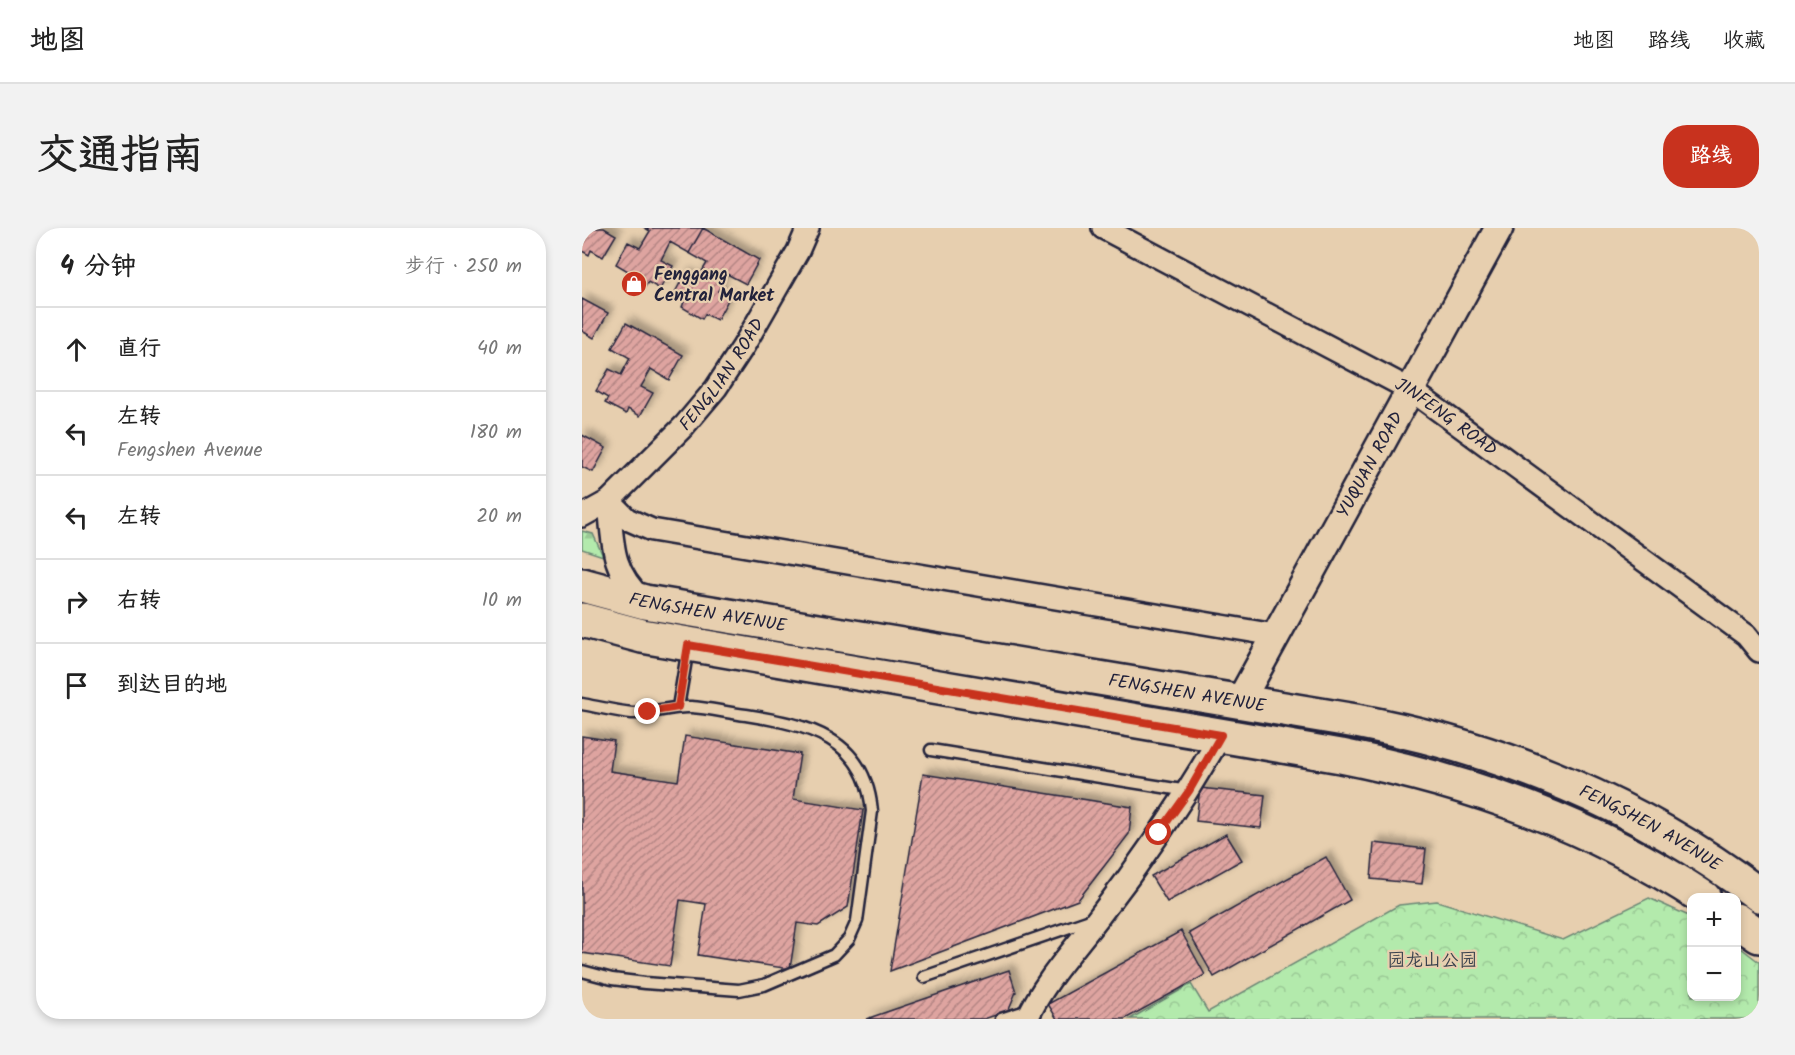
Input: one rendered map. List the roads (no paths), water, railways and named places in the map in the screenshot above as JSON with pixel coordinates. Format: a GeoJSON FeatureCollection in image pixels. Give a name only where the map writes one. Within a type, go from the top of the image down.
{"type":"FeatureCollection","features":[{"type":"Feature","properties":{"kind":"main road","name":"FENGSHEN AVENUE"},"geometry":{"type":"LineString","coordinates":[[582,585],[645,602],[1356,721],[1406,732],[1477,751],[1596,797],[1708,860],[1759,895]]}},
{"type":"Feature","properties":{"kind":"main road","name":"FENGSHEN AVENUE"},"geometry":{"type":"LineString","coordinates":[[582,620],[688,645],[1391,766],[1472,788],[1573,826],[1648,863],[1697,893]]}},
{"type":"Feature","properties":{"kind":"main road"},"geometry":{"type":"LineString","coordinates":[[1741,923],[1759,936]]}},
{"type":"Feature","properties":{"kind":"street","name":"FENGLIAN ROAD"},"geometry":{"type":"LineString","coordinates":[[582,516],[609,501],[684,426],[716,388],[749,337],[798,251],[808,228]]}},
{"type":"Feature","properties":{"kind":"street","name":"JINFENG ROAD"},"geometry":{"type":"LineString","coordinates":[[1103,228],[1411,390],[1746,635],[1759,651]]}},
{"type":"Feature","properties":{"kind":"street","name":"YUQUAN ROAD"},"geometry":{"type":"LineString","coordinates":[[1239,703],[1499,228]]}},
{"type":"Feature","properties":{"kind":"street"},"geometry":{"type":"LineString","coordinates":[[609,501],[614,549],[619,569],[628,586],[645,602]]}},
{"type":"Feature","properties":{"kind":"street"},"geometry":{"type":"LineString","coordinates":[[609,501],[627,519],[652,531],[1275,635]]}},
{"type":"Feature","properties":{"kind":"street"},"geometry":{"type":"LineString","coordinates":[[1030,1014],[1046,984],[1098,917],[1189,791],[1221,735]]}},
{"type":"Feature","properties":{"kind":"lane"},"geometry":{"type":"LineString","coordinates":[[678,707],[688,645]]}},
{"type":"Feature","properties":{"kind":"lane"},"geometry":{"type":"LineString","coordinates":[[582,704],[632,712],[693,707],[789,722],[805,727],[834,743],[857,765],[866,779],[872,811],[857,921],[843,948],[834,955],[764,985],[739,990],[645,984],[582,971]]}},
{"type":"Feature","properties":{"kind":"lane"},"geometry":{"type":"LineString","coordinates":[[931,750],[1189,791]]}},
{"type":"Feature","properties":{"kind":"lane"},"geometry":{"type":"LineString","coordinates":[[924,977],[1098,917]]}},
{"type":"Feature","properties":{"kind":"lane"},"geometry":{"type":"LineString","coordinates":[[1001,1019],[1030,1014]]}},
{"type":"Feature","properties":{"kind":"place","name":"Fenggang Central Market"},"geometry":{"type":"Point","coordinates":[634,284]}},
{"type":"Feature","properties":{"kind":"park label","name":"园龙山公园"},"geometry":{"type":"Point","coordinates":[1432,960]}}]}
